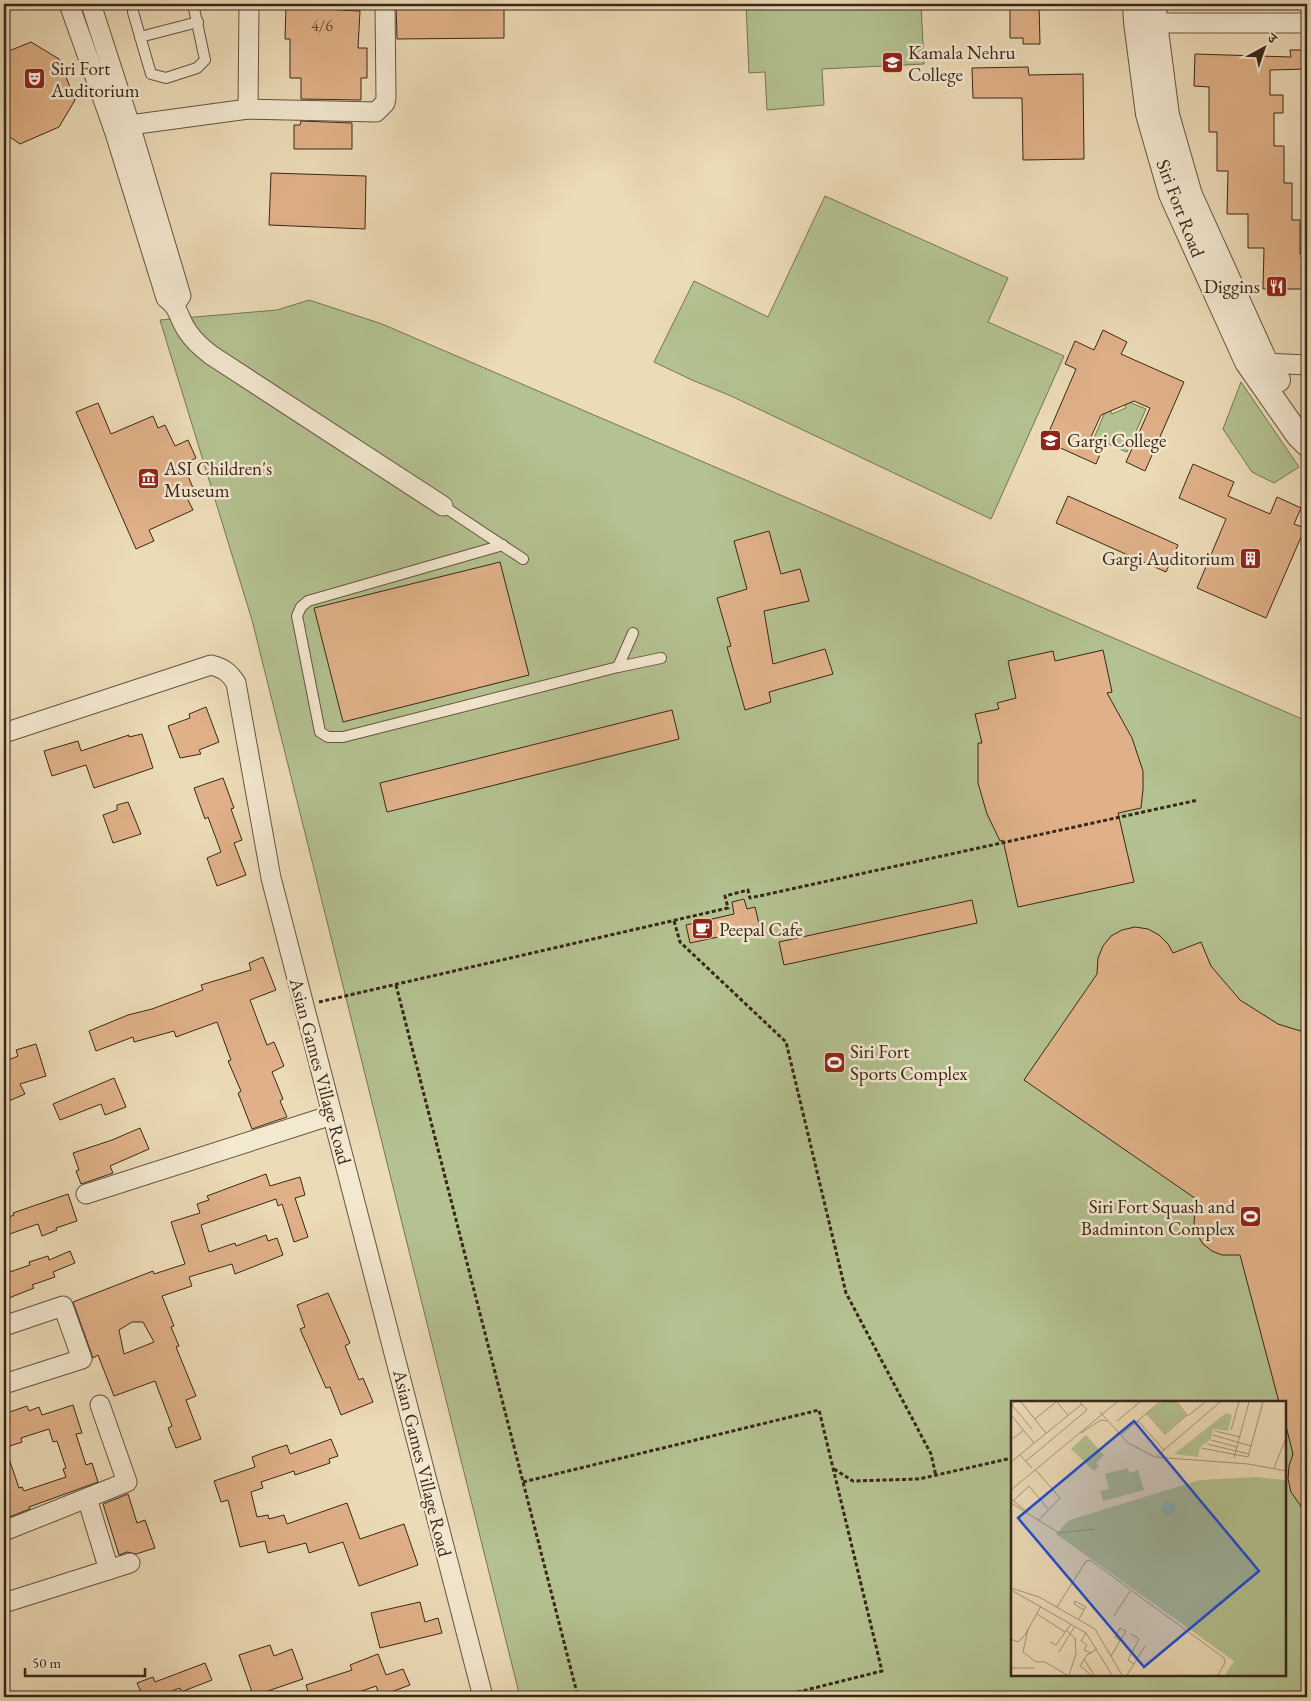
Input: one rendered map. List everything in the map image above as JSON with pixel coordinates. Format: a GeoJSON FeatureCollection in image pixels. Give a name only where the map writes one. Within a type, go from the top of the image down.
{"type":"FeatureCollection","features":[{"type":"Feature","properties":{"kind":"street"},"geometry":{"type":"LineString","coordinates":[[69,4],[122,128]]}},
{"type":"Feature","properties":{"kind":"street"},"geometry":{"type":"LineString","coordinates":[[91,4],[166,298],[175,304],[187,331],[196,343],[211,356],[443,506]]}},
{"type":"Feature","properties":{"kind":"street"},"geometry":{"type":"LineString","coordinates":[[248,109],[250,4]]}},
{"type":"Feature","properties":{"kind":"street"},"geometry":{"type":"LineString","coordinates":[[122,128],[248,109],[376,112],[385,103],[386,98],[385,4]]}},
{"type":"Feature","properties":{"kind":"street","name":"Siri Fort Road"},"geometry":{"type":"LineString","coordinates":[[1135,4],[1148,114],[1171,194],[1247,362],[1298,435],[1307,444]]}},
{"type":"Feature","properties":{"kind":"street"},"geometry":{"type":"LineString","coordinates":[[1155,13],[1307,23]]}},
{"type":"Feature","properties":{"kind":"street","name":"Siri Fort Road"},"geometry":{"type":"LineString","coordinates":[[1155,13],[1167,115],[1190,195],[1266,363],[1307,422]]}},
{"type":"Feature","properties":{"kind":"street"},"geometry":{"type":"LineString","coordinates":[[1266,363],[1307,365]]}},
{"type":"Feature","properties":{"kind":"street","name":"Asian Games Village Road"},"geometry":{"type":"LineString","coordinates":[[4,733],[211,665],[222,668],[231,675],[236,683],[271,878],[483,1697]]}},
{"type":"Feature","properties":{"kind":"street"},"geometry":{"type":"LineString","coordinates":[[86,1194],[332,1115]]}},
{"type":"Feature","properties":{"kind":"street"},"geometry":{"type":"LineString","coordinates":[[4,1326],[64,1306],[82,1359],[4,1384]]}},
{"type":"Feature","properties":{"kind":"street"},"geometry":{"type":"LineString","coordinates":[[4,1531],[127,1482],[100,1405]]}},
{"type":"Feature","properties":{"kind":"street"},"geometry":{"type":"LineString","coordinates":[[87,1498],[109,1570]]}},
{"type":"Feature","properties":{"kind":"street"},"geometry":{"type":"LineString","coordinates":[[4,1603],[130,1563]]}},
{"type":"Feature","properties":{"kind":"lane"},"geometry":{"type":"LineString","coordinates":[[133,4],[133,12],[151,74],[166,78],[197,68],[205,60],[193,4]]}},
{"type":"Feature","properties":{"kind":"lane"},"geometry":{"type":"LineString","coordinates":[[140,37],[198,22]]}},
{"type":"Feature","properties":{"kind":"lane"},"geometry":{"type":"LineString","coordinates":[[443,506],[523,559]]}},
{"type":"Feature","properties":{"kind":"lane"},"geometry":{"type":"LineString","coordinates":[[503,545],[308,601],[301,607],[296,616],[320,732],[328,737],[343,736],[618,667],[661,658]]}},
{"type":"Feature","properties":{"kind":"lane"},"geometry":{"type":"LineString","coordinates":[[618,667],[633,633]]}},
{"type":"Feature","properties":{"kind":"path"},"geometry":{"type":"LineString","coordinates":[[304,1006],[728,908],[725,896],[748,890],[750,898],[1198,800]]}},
{"type":"Feature","properties":{"kind":"path"},"geometry":{"type":"LineString","coordinates":[[674,921],[680,942],[786,1042],[846,1293],[931,1454],[936,1476]]}},
{"type":"Feature","properties":{"kind":"path"},"geometry":{"type":"LineString","coordinates":[[396,985],[578,1697]]}},
{"type":"Feature","properties":{"kind":"path"},"geometry":{"type":"LineString","coordinates":[[523,1482],[819,1410],[882,1671],[778,1697]]}},
{"type":"Feature","properties":{"kind":"path"},"geometry":{"type":"LineString","coordinates":[[833,1468],[853,1481],[919,1479],[1011,1458]]}},
{"type":"Feature","properties":{"kind":"green space"},"geometry":{"type":"Polygon","coordinates":[[[746,4],[921,4],[924,64],[822,69],[824,105],[767,110],[765,72],[749,73],[746,4]]]}},
{"type":"Feature","properties":{"kind":"green space"},"geometry":{"type":"Polygon","coordinates":[[[825,196],[1008,278],[988,322],[1064,356],[991,519],[731,396],[654,362],[694,281],[768,317],[825,196]]]}},
{"type":"Feature","properties":{"kind":"green space","name":"Siri Fort Sports Complex"},"geometry":{"type":"Polygon","coordinates":[[[309,300],[382,324],[1307,721],[1307,1697],[520,1697],[252,620],[160,320],[277,310],[309,300]]]}},
{"type":"Feature","properties":{"kind":"green space"},"geometry":{"type":"Polygon","coordinates":[[[1241,382],[1299,467],[1274,483],[1252,472],[1223,429],[1241,382]]]}},
{"type":"Feature","properties":{"kind":"green space"},"geometry":{"type":"Polygon","coordinates":[[[1122,399],[1146,409],[1127,452],[1094,438],[1108,405],[1112,414],[1126,408],[1122,399]]]}},
{"type":"Feature","properties":{"kind":"building"},"geometry":{"type":"Polygon","coordinates":[[[396,4],[504,4],[504,38],[397,39],[396,4]]]}},
{"type":"Feature","properties":{"kind":"building"},"geometry":{"type":"Polygon","coordinates":[[[1010,4],[1039,4],[1040,44],[1023,44],[1023,38],[1010,38],[1010,4]]]}},
{"type":"Feature","properties":{"kind":"building"},"geometry":{"type":"Polygon","coordinates":[[[286,7],[360,11],[358,48],[367,48],[367,78],[361,78],[361,100],[301,99],[301,78],[290,78],[290,39],[285,39],[286,7]]]}},
{"type":"Feature","properties":{"kind":"building","name":"Siri Fort Auditorium"},"geometry":{"type":"Polygon","coordinates":[[[31,42],[59,59],[75,100],[59,127],[20,144],[4,133],[4,53],[31,42]]]}},
{"type":"Feature","properties":{"kind":"building"},"geometry":{"type":"Polygon","coordinates":[[[1290,50],[1307,50],[1307,69],[1270,70],[1270,95],[1283,95],[1283,113],[1274,113],[1274,146],[1284,146],[1284,183],[1292,183],[1292,220],[1300,220],[1300,254],[1307,254],[1307,289],[1263,289],[1264,248],[1248,248],[1248,214],[1227,214],[1228,171],[1217,171],[1217,132],[1209,132],[1209,87],[1194,86],[1195,54],[1291,57],[1290,50]]]}},
{"type":"Feature","properties":{"kind":"building"},"geometry":{"type":"Polygon","coordinates":[[[1028,67],[1029,75],[1083,74],[1084,159],[1023,160],[1022,98],[973,98],[972,68],[1028,67]]]}},
{"type":"Feature","properties":{"kind":"building"},"geometry":{"type":"Polygon","coordinates":[[[301,121],[352,123],[352,149],[294,149],[294,125],[300,125],[301,121]]]}},
{"type":"Feature","properties":{"kind":"building"},"geometry":{"type":"Polygon","coordinates":[[[271,173],[366,176],[365,229],[269,225],[271,173]]]}},
{"type":"Feature","properties":{"kind":"building"},"geometry":{"type":"Polygon","coordinates":[[[1103,330],[1127,342],[1121,354],[1184,382],[1145,471],[1126,462],[1150,408],[1134,401],[1101,415],[1090,439],[1104,445],[1096,464],[1045,441],[1076,369],[1065,364],[1075,341],[1094,350],[1103,330]]]}},
{"type":"Feature","properties":{"kind":"building","name":"ASI Children's Museum"},"geometry":{"type":"Polygon","coordinates":[[[98,403],[111,434],[153,416],[158,428],[165,425],[175,446],[188,440],[196,458],[183,464],[196,495],[187,498],[193,510],[149,530],[154,541],[136,549],[76,412],[98,403]]]}},
{"type":"Feature","properties":{"kind":"building","name":"Gargi Auditorium"},"geometry":{"type":"Polygon","coordinates":[[[1193,464],[1234,482],[1228,496],[1270,514],[1277,497],[1301,508],[1294,524],[1305,528],[1266,618],[1197,588],[1226,519],[1179,498],[1193,464]]]}},
{"type":"Feature","properties":{"kind":"building"},"geometry":{"type":"Polygon","coordinates":[[[1068,496],[1178,545],[1166,572],[1056,523],[1068,496]]]}},
{"type":"Feature","properties":{"kind":"building"},"geometry":{"type":"Polygon","coordinates":[[[769,531],[781,574],[800,569],[809,601],[764,611],[773,664],[825,649],[833,674],[769,692],[771,702],[745,710],[727,647],[731,646],[717,598],[747,589],[734,541],[769,531]]]}},
{"type":"Feature","properties":{"kind":"building"},"geometry":{"type":"Polygon","coordinates":[[[500,562],[529,675],[343,722],[314,608],[500,562]]]}},
{"type":"Feature","properties":{"kind":"building"},"geometry":{"type":"Polygon","coordinates":[[[1103,650],[1112,692],[1107,693],[1132,738],[1143,771],[1141,808],[1118,813],[1134,882],[1018,907],[1003,840],[1000,841],[987,814],[978,783],[978,743],[982,743],[975,714],[999,709],[997,703],[1016,698],[1008,661],[1053,651],[1055,661],[1103,650]]]}},
{"type":"Feature","properties":{"kind":"building"},"geometry":{"type":"Polygon","coordinates":[[[206,707],[219,742],[199,750],[201,754],[180,758],[168,726],[190,718],[189,714],[206,707]]]}},
{"type":"Feature","properties":{"kind":"building"},"geometry":{"type":"Polygon","coordinates":[[[672,710],[679,739],[387,812],[380,783],[672,710]]]}},
{"type":"Feature","properties":{"kind":"building"},"geometry":{"type":"Polygon","coordinates":[[[142,734],[153,768],[94,788],[86,765],[52,776],[44,751],[78,741],[81,751],[129,735],[129,737],[142,734]]]}},
{"type":"Feature","properties":{"kind":"building"},"geometry":{"type":"Polygon","coordinates":[[[223,778],[234,808],[231,809],[242,840],[234,843],[246,875],[217,886],[207,858],[221,852],[208,817],[205,819],[194,788],[223,778]]]}},
{"type":"Feature","properties":{"kind":"building"},"geometry":{"type":"Polygon","coordinates":[[[128,802],[141,834],[113,843],[103,815],[117,810],[117,805],[128,802]]]}},
{"type":"Feature","properties":{"kind":"building"},"geometry":{"type":"Polygon","coordinates":[[[744,899],[747,909],[755,907],[760,928],[690,943],[686,925],[734,914],[732,902],[744,899]]]}},
{"type":"Feature","properties":{"kind":"building"},"geometry":{"type":"Polygon","coordinates":[[[972,900],[977,923],[784,965],[779,942],[972,900]]]}},
{"type":"Feature","properties":{"kind":"building","name":"Siri Fort Squash and Badminton Complex"},"geometry":{"type":"Polygon","coordinates":[[[1135,927],[1148,929],[1159,935],[1168,944],[1173,953],[1201,942],[1211,966],[1240,1000],[1278,1024],[1307,1033],[1307,1515],[1291,1492],[1288,1479],[1289,1466],[1293,1454],[1286,1426],[1286,1401],[1279,1401],[1240,1255],[1222,1255],[1212,1251],[1203,1244],[1197,1234],[1194,1223],[1195,1211],[1199,1201],[1024,1080],[1097,974],[1098,958],[1103,946],[1111,936],[1122,930],[1135,927]]]}},
{"type":"Feature","properties":{"kind":"building"},"geometry":{"type":"Polygon","coordinates":[[[263,957],[276,990],[250,1000],[267,1045],[274,1042],[284,1066],[272,1072],[283,1099],[280,1101],[287,1117],[252,1129],[238,1093],[241,1091],[228,1061],[231,1060],[217,1022],[176,1037],[174,1031],[134,1042],[133,1037],[96,1051],[89,1031],[128,1015],[152,1009],[203,990],[201,985],[251,970],[249,963],[263,957]]]}},
{"type":"Feature","properties":{"kind":"building"},"geometry":{"type":"Polygon","coordinates":[[[36,1044],[46,1076],[20,1084],[25,1094],[4,1103],[4,1062],[18,1056],[16,1050],[36,1044]]]}},
{"type":"Feature","properties":{"kind":"building"},"geometry":{"type":"Polygon","coordinates":[[[114,1078],[126,1107],[105,1115],[101,1104],[60,1120],[53,1104],[114,1078]]]}},
{"type":"Feature","properties":{"kind":"building"},"geometry":{"type":"Polygon","coordinates":[[[140,1128],[149,1149],[110,1166],[113,1173],[81,1184],[76,1171],[79,1170],[73,1153],[140,1128]]]}},
{"type":"Feature","properties":{"kind":"building"},"geometry":{"type":"Polygon","coordinates":[[[266,1174],[270,1186],[300,1177],[305,1195],[295,1198],[308,1237],[294,1242],[282,1204],[278,1206],[276,1199],[201,1225],[209,1252],[235,1243],[236,1246],[266,1235],[268,1241],[277,1238],[283,1255],[235,1274],[232,1264],[189,1277],[192,1286],[162,1296],[174,1326],[171,1327],[179,1346],[176,1347],[196,1396],[186,1400],[201,1439],[176,1448],[168,1428],[172,1426],[155,1381],[114,1396],[98,1355],[93,1358],[73,1302],[153,1271],[154,1274],[185,1264],[171,1222],[200,1213],[197,1204],[209,1200],[207,1196],[266,1174]],[[132,1322],[119,1330],[124,1354],[154,1342],[143,1322],[132,1322]]]}},
{"type":"Feature","properties":{"kind":"building"},"geometry":{"type":"Polygon","coordinates":[[[68,1194],[77,1221],[56,1228],[57,1230],[42,1236],[38,1224],[4,1236],[4,1219],[14,1215],[13,1213],[68,1194]]]}},
{"type":"Feature","properties":{"kind":"building"},"geometry":{"type":"Polygon","coordinates":[[[70,1251],[75,1263],[53,1272],[55,1277],[32,1285],[34,1288],[4,1300],[4,1274],[30,1265],[29,1262],[48,1256],[49,1260],[70,1251]]]}},
{"type":"Feature","properties":{"kind":"building"},"geometry":{"type":"Polygon","coordinates":[[[328,1293],[350,1343],[345,1346],[359,1380],[363,1378],[373,1402],[341,1415],[330,1387],[326,1388],[300,1329],[305,1327],[297,1305],[328,1293]]]}},
{"type":"Feature","properties":{"kind":"building"},"geometry":{"type":"Polygon","coordinates":[[[73,1405],[82,1433],[76,1434],[86,1465],[92,1463],[98,1482],[29,1507],[30,1509],[4,1519],[4,1450],[6,1450],[19,1488],[22,1487],[24,1491],[66,1477],[63,1469],[66,1468],[57,1441],[53,1442],[49,1429],[21,1438],[22,1442],[4,1448],[4,1414],[27,1406],[29,1411],[39,1407],[42,1415],[73,1405]]]}},
{"type":"Feature","properties":{"kind":"building"},"geometry":{"type":"Polygon","coordinates":[[[331,1439],[338,1456],[329,1459],[330,1463],[295,1475],[294,1471],[261,1482],[263,1488],[251,1492],[257,1517],[268,1515],[269,1519],[284,1515],[287,1524],[347,1503],[360,1539],[404,1524],[418,1565],[359,1586],[343,1542],[309,1553],[306,1543],[268,1553],[265,1541],[240,1547],[228,1500],[221,1502],[214,1481],[255,1467],[252,1457],[274,1449],[287,1445],[290,1454],[331,1439]]]}},
{"type":"Feature","properties":{"kind":"building"},"geometry":{"type":"Polygon","coordinates":[[[128,1494],[137,1523],[145,1520],[155,1548],[136,1554],[127,1552],[119,1555],[103,1504],[128,1494]]]}},
{"type":"Feature","properties":{"kind":"building"},"geometry":{"type":"Polygon","coordinates":[[[420,1602],[425,1622],[438,1618],[442,1633],[380,1648],[371,1613],[420,1602]]]}},
{"type":"Feature","properties":{"kind":"building"},"geometry":{"type":"Polygon","coordinates":[[[270,1645],[274,1656],[292,1649],[303,1679],[256,1695],[255,1691],[252,1692],[239,1655],[270,1645]]]}},
{"type":"Feature","properties":{"kind":"building"},"geometry":{"type":"Polygon","coordinates":[[[378,1654],[386,1675],[403,1669],[410,1685],[380,1696],[376,1686],[345,1697],[310,1697],[306,1685],[352,1670],[350,1665],[378,1654]]]}},
{"type":"Feature","properties":{"kind":"building"},"geometry":{"type":"Polygon","coordinates":[[[205,1663],[212,1680],[181,1692],[180,1688],[155,1697],[143,1697],[137,1683],[153,1677],[155,1682],[205,1663]]]}},
{"type":"Feature","properties":{"kind":"place","name":"Kamala Nehru College"},"geometry":{"type":"Point","coordinates":[892,63]}},
{"type":"Feature","properties":{"kind":"place","name":"Siri Fort Auditorium"},"geometry":{"type":"Point","coordinates":[35,79]}},
{"type":"Feature","properties":{"kind":"place","name":"Diggins"},"geometry":{"type":"Point","coordinates":[1276,286]}},
{"type":"Feature","properties":{"kind":"place","name":"Gargi College"},"geometry":{"type":"Point","coordinates":[1051,440]}},
{"type":"Feature","properties":{"kind":"place","name":"ASI Children's Museum"},"geometry":{"type":"Point","coordinates":[148,479]}},
{"type":"Feature","properties":{"kind":"place","name":"Gargi Auditorium"},"geometry":{"type":"Point","coordinates":[1251,558]}},
{"type":"Feature","properties":{"kind":"place","name":"Peepal Cafe"},"geometry":{"type":"Point","coordinates":[703,929]}},
{"type":"Feature","properties":{"kind":"place","name":"Siri Fort Sports Complex"},"geometry":{"type":"Point","coordinates":[834,1062]}},
{"type":"Feature","properties":{"kind":"place","name":"Siri Fort Squash and Badminton Complex"},"geometry":{"type":"Point","coordinates":[1251,1217]}}]}
